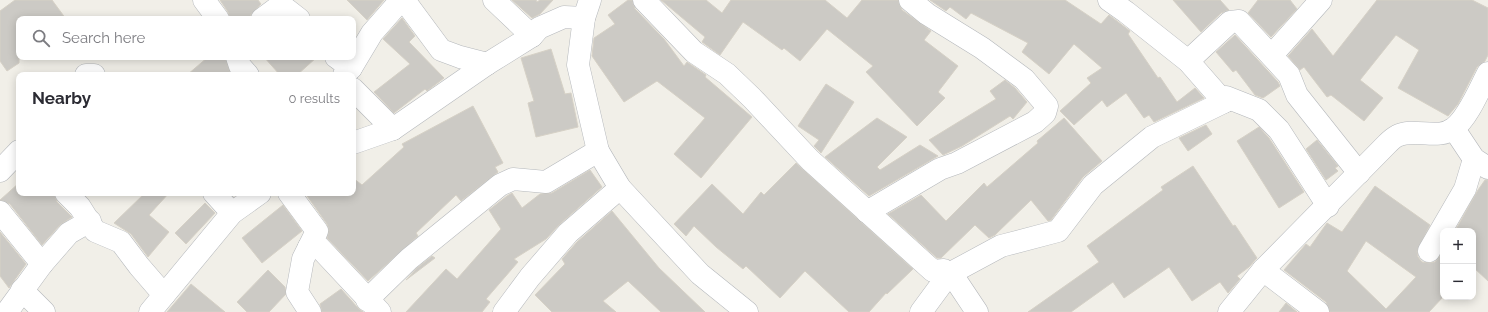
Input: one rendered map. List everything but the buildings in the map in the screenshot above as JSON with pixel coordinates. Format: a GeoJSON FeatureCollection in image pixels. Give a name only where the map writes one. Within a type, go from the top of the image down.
{"type":"FeatureCollection","features":[{"type":"Feature","properties":{"kind":"street"},"geometry":{"type":"LineString","coordinates":[[204,0],[216,16]]}},
{"type":"Feature","properties":{"kind":"street"},"geometry":{"type":"LineString","coordinates":[[356,52],[402,0],[441,50],[487,64]]}},
{"type":"Feature","properties":{"kind":"street"},"geometry":{"type":"LineString","coordinates":[[494,0],[532,36]]}},
{"type":"Feature","properties":{"kind":"street"},"geometry":{"type":"LineString","coordinates":[[644,0],[694,52],[727,74],[752,98],[810,160],[867,212],[933,271],[944,270],[949,274],[957,282],[978,312]]}},
{"type":"Feature","properties":{"kind":"street"},"geometry":{"type":"LineString","coordinates":[[867,212],[940,169],[957,163],[1035,122],[1045,113],[1046,106],[1024,79],[982,48],[927,14],[910,0]]}},
{"type":"Feature","properties":{"kind":"street"},"geometry":{"type":"LineString","coordinates":[[1272,55],[1321,0]]}},
{"type":"Feature","properties":{"kind":"street"},"geometry":{"type":"LineString","coordinates":[[1124,4],[1188,61],[1224,102]]}},
{"type":"Feature","properties":{"kind":"street"},"geometry":{"type":"LineString","coordinates":[[266,16],[281,5],[295,16]]}},
{"type":"Feature","properties":{"kind":"street"},"geometry":{"type":"LineString","coordinates":[[356,142],[393,129],[487,64],[532,36],[539,28],[587,9],[578,66],[598,151],[620,188],[700,274],[734,308]]}},
{"type":"Feature","properties":{"kind":"street"},"geometry":{"type":"LineString","coordinates":[[1188,61],[1230,22],[1239,21],[1289,75],[1298,95],[1359,173]]}},
{"type":"Feature","properties":{"kind":"street"},"geometry":{"type":"LineString","coordinates":[[239,60],[240,66],[245,72]]}},
{"type":"Feature","properties":{"kind":"street"},"geometry":{"type":"LineString","coordinates":[[1229,312],[1264,270],[1387,144],[1398,136],[1422,132],[1441,134],[1454,129],[1461,121],[1485,84]]}},
{"type":"Feature","properties":{"kind":"street"},"geometry":{"type":"LineString","coordinates":[[356,92],[393,129]]}},
{"type":"Feature","properties":{"kind":"street"},"geometry":{"type":"LineString","coordinates":[[921,312],[949,274],[1002,246],[1058,231],[1093,185],[1152,137],[1224,102],[1226,97],[1259,110],[1279,130],[1328,206]]}},
{"type":"Feature","properties":{"kind":"street"},"geometry":{"type":"LineString","coordinates":[[1429,251],[1481,163],[1454,129]]}},
{"type":"Feature","properties":{"kind":"street"},"geometry":{"type":"LineString","coordinates":[[309,247],[319,247],[373,306],[409,259],[500,185],[512,179],[546,182],[598,151]]}},
{"type":"Feature","properties":{"kind":"street"},"geometry":{"type":"LineString","coordinates":[[0,171],[16,154]]}},
{"type":"Feature","properties":{"kind":"street"},"geometry":{"type":"LineString","coordinates":[[504,312],[530,276],[568,233],[620,188]]}},
{"type":"Feature","properties":{"kind":"street"},"geometry":{"type":"LineString","coordinates":[[69,196],[80,207],[95,231],[121,242],[164,295]]}},
{"type":"Feature","properties":{"kind":"street"},"geometry":{"type":"LineString","coordinates":[[217,196],[232,213]]}},
{"type":"Feature","properties":{"kind":"street"},"geometry":{"type":"LineString","coordinates":[[150,312],[232,213],[256,196]]}},
{"type":"Feature","properties":{"kind":"street"},"geometry":{"type":"LineString","coordinates":[[291,196],[317,231],[303,259],[297,292],[310,312]]}},
{"type":"Feature","properties":{"kind":"street"},"geometry":{"type":"LineString","coordinates":[[0,212],[42,264]]}},
{"type":"Feature","properties":{"kind":"street"},"geometry":{"type":"LineString","coordinates":[[7,312],[42,264],[69,233],[90,221]]}},
{"type":"Feature","properties":{"kind":"street"},"geometry":{"type":"LineString","coordinates":[[1264,270],[1318,312]]}},
{"type":"Feature","properties":{"kind":"street"},"geometry":{"type":"LineString","coordinates":[[22,290],[44,312]]}}]}
